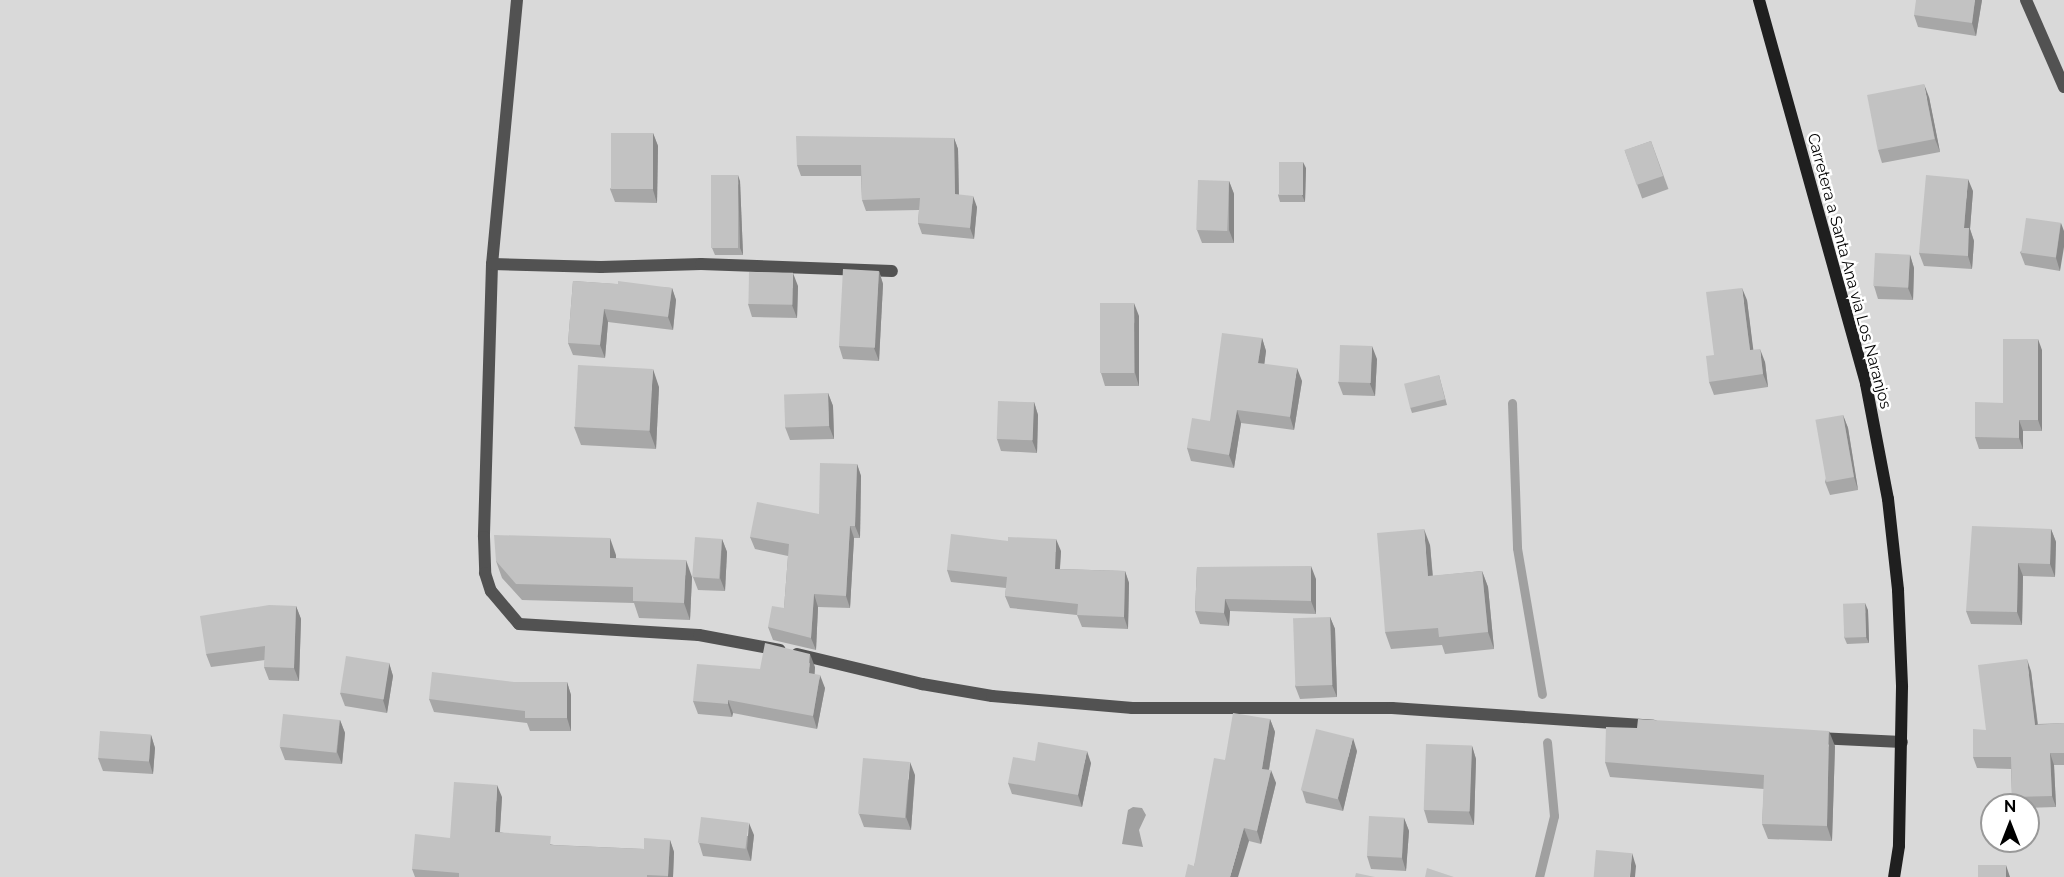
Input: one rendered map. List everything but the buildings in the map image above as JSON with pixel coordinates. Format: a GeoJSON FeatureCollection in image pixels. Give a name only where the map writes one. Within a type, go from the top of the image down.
{"type":"FeatureCollection","features":[{"type":"Feature","properties":{"kind":"main road","name":"Carretera a Santa Ana via Los Naranjos"},"geometry":{"type":"LineString","coordinates":[[1759,0],[1866,384],[1888,499],[1898,590],[1902,742],[1899,846],[1894,877]]}},
{"type":"Feature","properties":{"kind":"street"},"geometry":{"type":"LineString","coordinates":[[517,0],[492,264],[485,573],[499,603],[519,624],[733,640],[992,696],[1132,708],[1392,708],[1672,727]]}},
{"type":"Feature","properties":{"kind":"street"},"geometry":{"type":"LineString","coordinates":[[2026,0],[2064,87]]}},
{"type":"Feature","properties":{"kind":"street"},"geometry":{"type":"LineString","coordinates":[[492,264],[601,267],[701,264],[892,271]]}},
{"type":"Feature","properties":{"kind":"street"},"geometry":{"type":"LineString","coordinates":[[1798,736],[1902,742]]}},
{"type":"Feature","properties":{"kind":"shaded area"},"geometry":{"type":"Polygon","coordinates":[[[0,0],[2064,0],[2064,877],[0,877],[0,0]]]}},
{"type":"Feature","properties":{"kind":"shaded area"},"geometry":{"type":"Polygon","coordinates":[[[1133,807],[1142,808],[1146,815],[1139,830],[1143,847],[1122,844],[1128,810],[1133,807]]]}},
{"type":"Feature","properties":{"kind":"waterway"},"geometry":{"type":"LineString","coordinates":[[1512,403],[1517,548],[1542,694]]}},
{"type":"Feature","properties":{"kind":"waterway"},"geometry":{"type":"LineString","coordinates":[[1539,877],[1554,816],[1547,742]]}}]}
